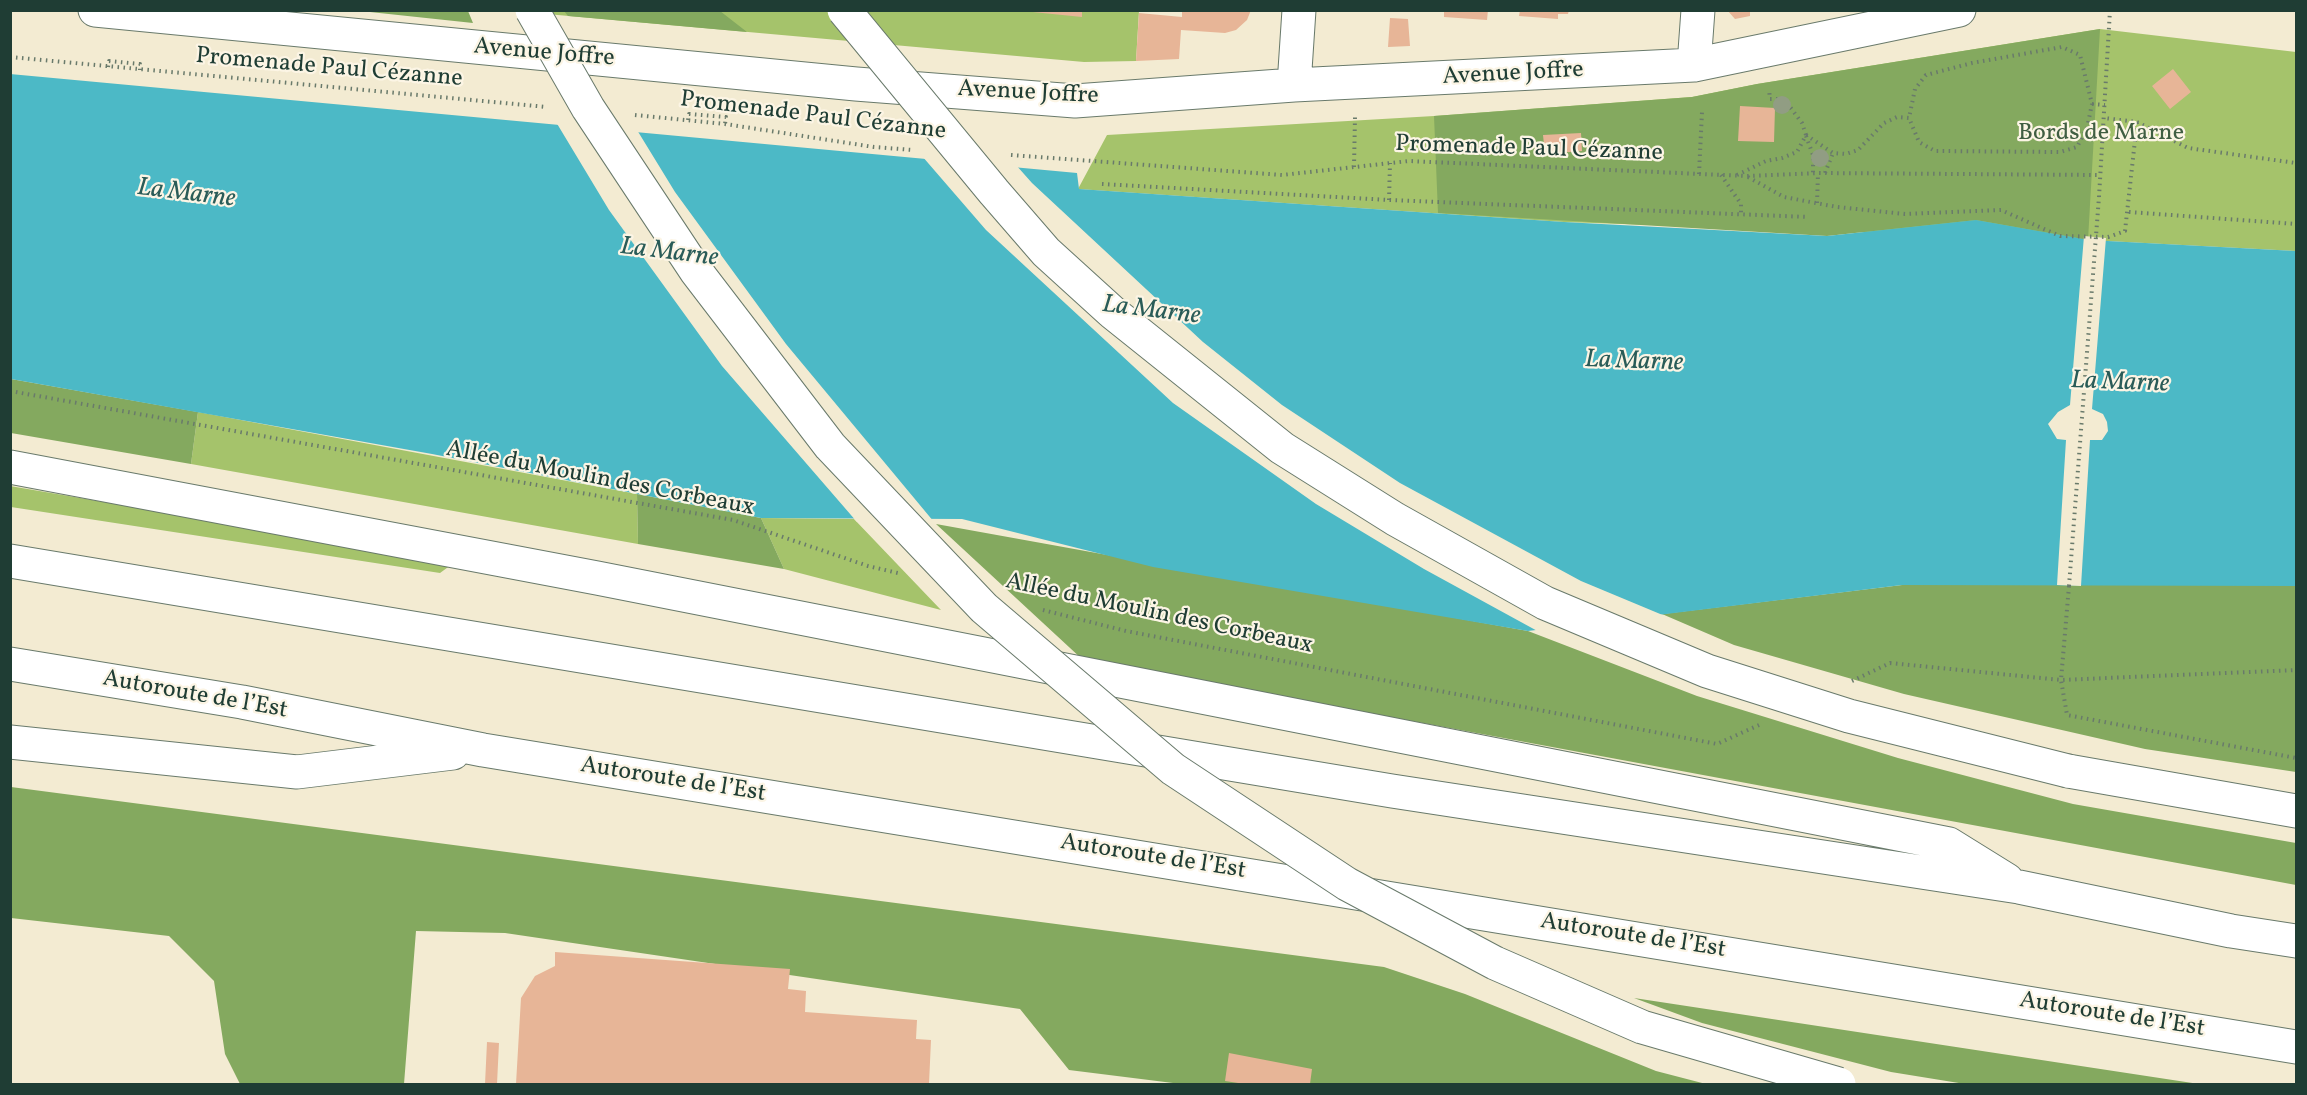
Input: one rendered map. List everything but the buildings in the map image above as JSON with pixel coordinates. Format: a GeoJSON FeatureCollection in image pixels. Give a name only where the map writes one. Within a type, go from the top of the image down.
{"type":"FeatureCollection","features":[{"type":"Feature","properties":{"kind":"main road"},"geometry":{"type":"LineString","coordinates":[[532,10],[588,108],[696,271],[830,446],[984,608],[1173,769],[1347,884],[1496,963],[1642,1028],[1839,1084]]}},
{"type":"Feature","properties":{"kind":"main road"},"geometry":{"type":"LineString","coordinates":[[844,10],[856,28],[1046,252],[1112,312],[1282,448],[1395,519],[1545,603],[1707,671],[1849,716],[2068,771],[2296,811]]}},
{"type":"Feature","properties":{"kind":"main road"},"geometry":{"type":"LineString","coordinates":[[1294,85],[1299,10]]}},
{"type":"Feature","properties":{"kind":"main road"},"geometry":{"type":"LineString","coordinates":[[1694,65],[1698,10]]}},
{"type":"Feature","properties":{"kind":"main road","name":"Avenue Joffre"},"geometry":{"type":"LineString","coordinates":[[106,11],[856,84],[1075,100],[1294,85],[1694,65],[1959,10]]}},
{"type":"Feature","properties":{"kind":"main road"},"geometry":{"type":"LineString","coordinates":[[10,467],[608,580],[1949,844],[2019,887]]}},
{"type":"Feature","properties":{"kind":"main road"},"geometry":{"type":"LineString","coordinates":[[10,561],[412,626],[1392,791],[2019,887],[2232,931],[2296,941]]}},
{"type":"Feature","properties":{"kind":"main road","name":"Autoroute de l’Est"},"geometry":{"type":"LineString","coordinates":[[10,664],[242,702],[483,750],[2296,1047]]}},
{"type":"Feature","properties":{"kind":"main road"},"geometry":{"type":"LineString","coordinates":[[10,742],[297,772],[483,750]]}},
{"type":"Feature","properties":{"kind":"path"},"geometry":{"type":"LineString","coordinates":[[2110,10],[2100,175],[2061,680],[2067,715],[2296,758]]}},
{"type":"Feature","properties":{"kind":"path"},"geometry":{"type":"LineString","coordinates":[[2062,47],[2080,55],[2092,104],[2086,128],[2077,147],[2060,152],[1935,151],[1919,142],[1909,118],[1915,89],[1926,75],[1972,63],[2062,47]]}},
{"type":"Feature","properties":{"kind":"path","name":"Promenade Paul Cézanne"},"geometry":{"type":"LineString","coordinates":[[10,57],[556,108]]}},
{"type":"Feature","properties":{"kind":"path"},"geometry":{"type":"LineString","coordinates":[[1769,89],[1770,99],[1781,99],[1791,107],[1802,123],[1813,155],[1817,203]]}},
{"type":"Feature","properties":{"kind":"path"},"geometry":{"type":"LineString","coordinates":[[2092,104],[2105,105]]}},
{"type":"Feature","properties":{"kind":"path"},"geometry":{"type":"LineString","coordinates":[[705,115],[706,110]]}},
{"type":"Feature","properties":{"kind":"path"},"geometry":{"type":"LineString","coordinates":[[1699,174],[1702,112]]}},
{"type":"Feature","properties":{"kind":"path"},"geometry":{"type":"LineString","coordinates":[[688,120],[689,114],[726,117],[725,124]]}},
{"type":"Feature","properties":{"kind":"path","name":"Promenade Paul Cézanne"},"geometry":{"type":"LineString","coordinates":[[633,115],[725,124],[874,147],[920,150]]}},
{"type":"Feature","properties":{"kind":"path"},"geometry":{"type":"LineString","coordinates":[[1354,167],[1355,115]]}},
{"type":"Feature","properties":{"kind":"path"},"geometry":{"type":"LineString","coordinates":[[1806,135],[1833,153],[1846,154],[1858,150],[1884,123],[1897,117],[1909,118]]}},
{"type":"Feature","properties":{"kind":"path"},"geometry":{"type":"LineString","coordinates":[[2104,118],[2137,122],[2188,148],[2296,163]]}},
{"type":"Feature","properties":{"kind":"path"},"geometry":{"type":"LineString","coordinates":[[1746,176],[1784,197],[1817,203],[1905,214],[2001,210],[2060,236],[2108,237],[2125,231],[2129,212],[2137,122]]}},
{"type":"Feature","properties":{"kind":"path"},"geometry":{"type":"LineString","coordinates":[[1737,175],[1766,161],[1797,152],[1806,135]]}},
{"type":"Feature","properties":{"kind":"path"},"geometry":{"type":"LineString","coordinates":[[1825,173],[1833,153]]}},
{"type":"Feature","properties":{"kind":"path","name":"Promenade Paul Cézanne"},"geometry":{"type":"LineString","coordinates":[[999,155],[1282,175],[1409,161],[1746,176]]}},
{"type":"Feature","properties":{"kind":"path"},"geometry":{"type":"LineString","coordinates":[[2286,161],[2287,155]]}},
{"type":"Feature","properties":{"kind":"path"},"geometry":{"type":"LineString","coordinates":[[1389,200],[1390,163]]}},
{"type":"Feature","properties":{"kind":"path"},"geometry":{"type":"LineString","coordinates":[[1746,176],[1825,173],[2100,175]]}},
{"type":"Feature","properties":{"kind":"path"},"geometry":{"type":"LineString","coordinates":[[1720,175],[1741,204],[1741,216]]}},
{"type":"Feature","properties":{"kind":"path"},"geometry":{"type":"LineString","coordinates":[[1102,184],[1389,200],[1809,217]]}},
{"type":"Feature","properties":{"kind":"path"},"geometry":{"type":"LineString","coordinates":[[2129,212],[2296,224]]}},
{"type":"Feature","properties":{"kind":"path","name":"Allée du Moulin des Corbeaux"},"geometry":{"type":"LineString","coordinates":[[10,391],[733,520],[868,566],[913,577]]}},
{"type":"Feature","properties":{"kind":"path","name":"Allée du Moulin des Corbeaux"},"geometry":{"type":"LineString","coordinates":[[1036,608],[1126,631],[1717,744],[1760,724]]}},
{"type":"Feature","properties":{"kind":"path"},"geometry":{"type":"LineString","coordinates":[[1847,683],[1890,663],[2061,680],[2296,670]]}},
{"type":"Feature","properties":{"kind":"green space"},"geometry":{"type":"Polygon","coordinates":[[[370,10],[468,11],[473,23],[370,12],[370,10]]]}},
{"type":"Feature","properties":{"kind":"green space"},"geometry":{"type":"Polygon","coordinates":[[[513,11],[1139,11],[1136,61],[1084,62],[513,11]]]}},
{"type":"Feature","properties":{"kind":"green space"},"geometry":{"type":"Polygon","coordinates":[[[564,11],[720,11],[747,32],[568,16],[564,11]]]}},
{"type":"Feature","properties":{"kind":"green space","name":"Bords de Marne"},"geometry":{"type":"Polygon","coordinates":[[[2100,29],[2296,52],[2296,251],[2088,240],[1564,222],[1078,189],[1107,135],[1434,116],[1692,97],[1757,84],[2100,29]]]}},
{"type":"Feature","properties":{"kind":"green space"},"geometry":{"type":"Polygon","coordinates":[[[2100,29],[2088,240],[1976,220],[1827,236],[1438,213],[1434,116],[1692,97],[1757,84],[2100,29]]]}},
{"type":"Feature","properties":{"kind":"green space"},"geometry":{"type":"Polygon","coordinates":[[[11,379],[198,412],[191,464],[11,433],[11,379]]]}},
{"type":"Feature","properties":{"kind":"green space"},"geometry":{"type":"Polygon","coordinates":[[[198,412],[637,494],[638,544],[191,464],[198,412]]]}},
{"type":"Feature","properties":{"kind":"green space"},"geometry":{"type":"Polygon","coordinates":[[[10,486],[455,562],[440,573],[11,507],[10,486]]]}},
{"type":"Feature","properties":{"kind":"green space"},"geometry":{"type":"Polygon","coordinates":[[[637,494],[761,518],[784,569],[638,544],[637,494]]]}},
{"type":"Feature","properties":{"kind":"green space"},"geometry":{"type":"Polygon","coordinates":[[[761,518],[854,519],[941,610],[784,569],[761,518]]]}},
{"type":"Feature","properties":{"kind":"green space"},"geometry":{"type":"Polygon","coordinates":[[[936,524],[1528,631],[1697,696],[1898,758],[2073,804],[2296,843],[2296,885],[1083,660],[936,524]]]}},
{"type":"Feature","properties":{"kind":"green space"},"geometry":{"type":"Polygon","coordinates":[[[1902,585],[2296,585],[2296,772],[2145,749],[1904,694],[1734,645],[1662,614],[1902,585]]]}},
{"type":"Feature","properties":{"kind":"green space"},"geometry":{"type":"Polygon","coordinates":[[[11,787],[1384,967],[1465,994],[1656,1071],[1706,1084],[1181,1084],[1069,1070],[1020,1009],[505,933],[416,931],[404,1084],[240,1084],[225,1054],[214,981],[169,936],[11,918],[11,787]]]}},
{"type":"Feature","properties":{"kind":"green space"},"geometry":{"type":"Polygon","coordinates":[[[1634,998],[2199,1084],[1965,1084],[1891,1072],[1702,1023],[1634,998]]]}},
{"type":"Feature","properties":{"kind":"water","name":"La Marne"},"geometry":{"type":"Polygon","coordinates":[[[10,74],[1077,173],[1079,189],[1564,222],[1827,236],[1976,220],[2089,240],[2296,251],[2296,586],[1902,585],[1528,631],[1153,567],[962,519],[761,518],[432,454],[11,379],[10,74]]]}},
{"type":"Feature","properties":{"kind":"pier"},"geometry":{"type":"Polygon","coordinates":[[[556,122],[637,130],[675,192],[786,344],[934,522],[857,522],[722,366],[609,210],[556,122]]]}},
{"type":"Feature","properties":{"kind":"pier"},"geometry":{"type":"Polygon","coordinates":[[[922,156],[1016,165],[1032,183],[1203,342],[1282,405],[1400,483],[1581,581],[1665,616],[1541,633],[1424,569],[1316,504],[1173,403],[986,230],[922,156]]]}},
{"type":"Feature","properties":{"kind":"pier"},"geometry":{"type":"Polygon","coordinates":[[[2084,236],[2106,238],[2092,409],[2103,414],[2108,431],[2102,440],[2090,440],[2081,586],[2057,585],[2066,440],[2057,439],[2048,424],[2058,412],[2070,405],[2084,236]]]}}]}
